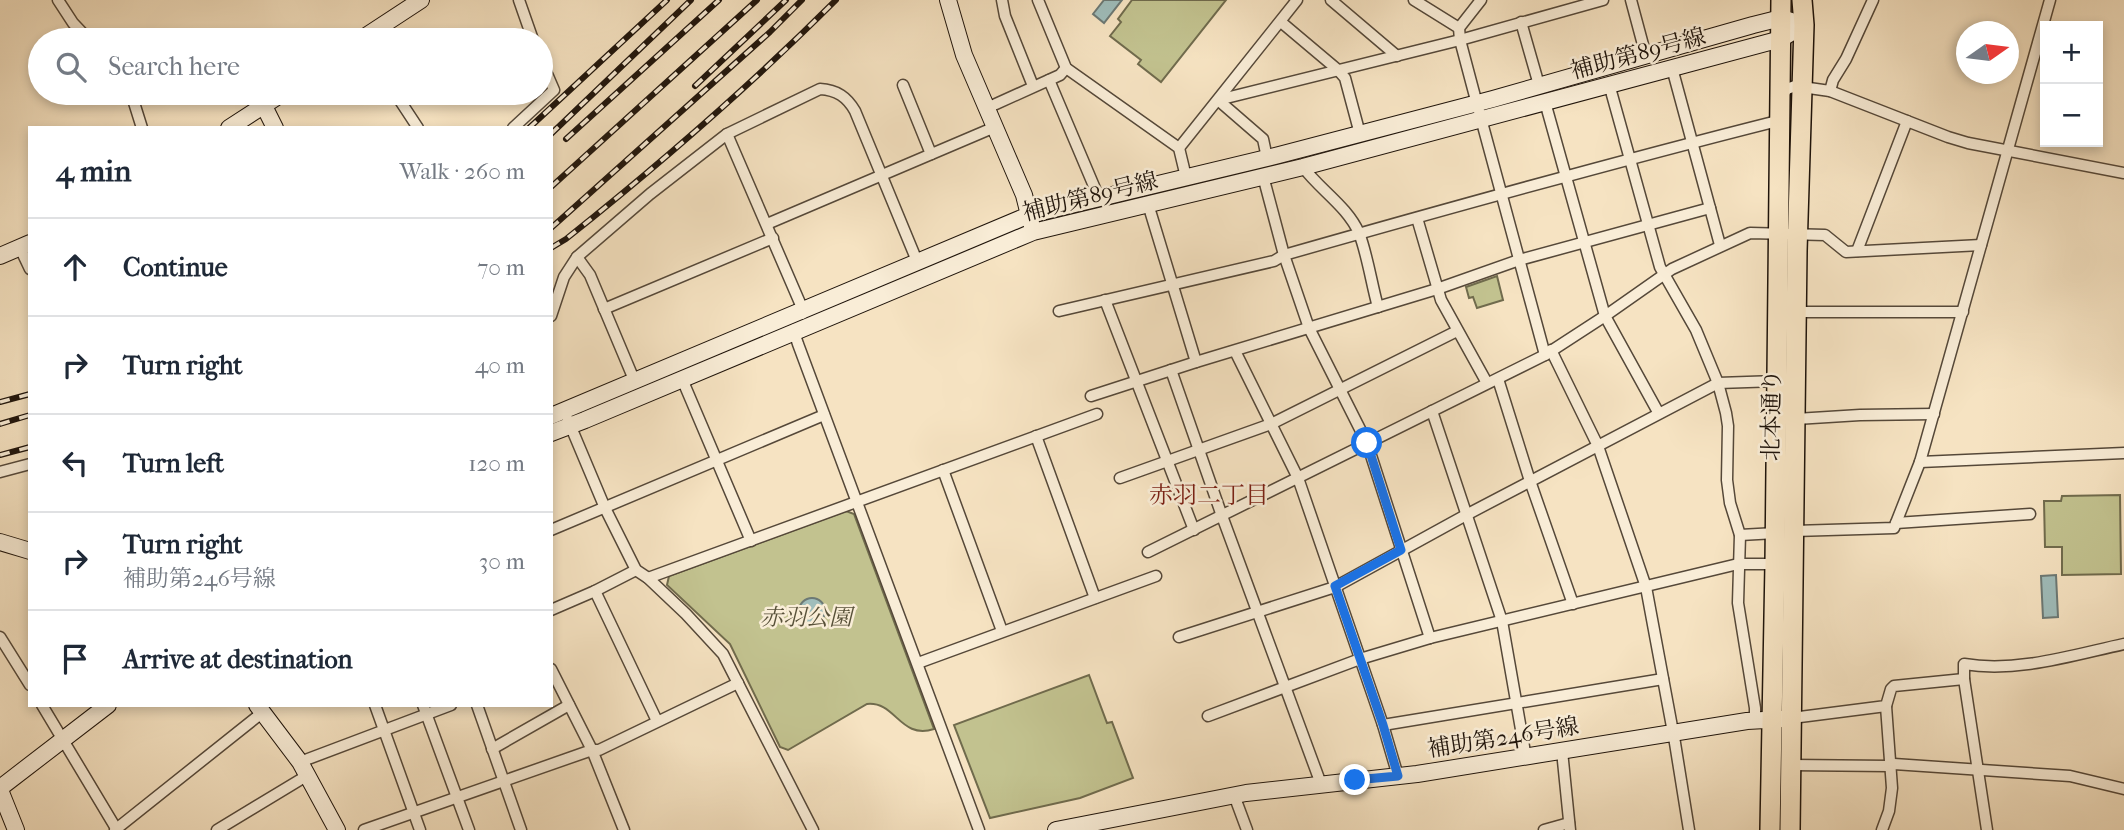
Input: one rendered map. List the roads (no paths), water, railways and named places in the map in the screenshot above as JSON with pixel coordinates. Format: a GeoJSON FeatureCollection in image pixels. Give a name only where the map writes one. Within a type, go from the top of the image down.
{"type":"FeatureCollection","features":[{"type":"Feature","properties":{"kind":"highway","name":"北本通り"},"geometry":{"type":"LineString","coordinates":[[1770,830],[1775,564],[1785,532],[1777,381],[1803,86],[1802,0]]}},
{"type":"Feature","properties":{"kind":"highway","name":"北本通り"},"geometry":{"type":"LineString","coordinates":[[1781,9],[1781,120],[1788,233],[1797,312],[1796,419],[1785,532],[1773,719],[1791,765],[1790,830]]}},
{"type":"Feature","properties":{"kind":"street"},"geometry":{"type":"LineString","coordinates":[[58,0],[78,28]]}},
{"type":"Feature","properties":{"kind":"street"},"geometry":{"type":"LineString","coordinates":[[378,28],[421,0]]}},
{"type":"Feature","properties":{"kind":"street"},"geometry":{"type":"LineString","coordinates":[[519,0],[529,28]]}},
{"type":"Feature","properties":{"kind":"street"},"geometry":{"type":"LineString","coordinates":[[948,0],[964,55],[1024,195],[1032,232]]}},
{"type":"Feature","properties":{"kind":"street"},"geometry":{"type":"LineString","coordinates":[[1002,0],[1033,86]]}},
{"type":"Feature","properties":{"kind":"street"},"geometry":{"type":"LineString","coordinates":[[1038,0],[1066,68],[1179,148],[1186,177]]}},
{"type":"Feature","properties":{"kind":"street"},"geometry":{"type":"LineString","coordinates":[[1179,148],[1297,0]]}},
{"type":"Feature","properties":{"kind":"street"},"geometry":{"type":"LineString","coordinates":[[1331,0],[1397,56]]}},
{"type":"Feature","properties":{"kind":"street"},"geometry":{"type":"LineString","coordinates":[[1414,0],[1459,34],[1519,260],[1548,352],[1598,446],[1646,587],[1689,830]]}},
{"type":"Feature","properties":{"kind":"street"},"geometry":{"type":"LineString","coordinates":[[1459,34],[1481,0]]}},
{"type":"Feature","properties":{"kind":"street"},"geometry":{"type":"LineString","coordinates":[[1218,100],[1397,56],[1459,34],[1521,22],[1603,0]]}},
{"type":"Feature","properties":{"kind":"street"},"geometry":{"type":"LineString","coordinates":[[1631,0],[1646,56]]}},
{"type":"Feature","properties":{"kind":"street"},"geometry":{"type":"LineString","coordinates":[[1830,91],[1872,0]]}},
{"type":"Feature","properties":{"kind":"street"},"geometry":{"type":"LineString","coordinates":[[1740,535],[1894,528],[1920,462],[2050,0]]}},
{"type":"Feature","properties":{"kind":"street"},"geometry":{"type":"LineString","coordinates":[[1781,9],[1804,24]]}},
{"type":"Feature","properties":{"kind":"street","name":"補助第89号線"},"geometry":{"type":"LineString","coordinates":[[562,418],[682,379],[1032,232],[1303,167],[1478,111],[1539,86],[1646,56],[1781,9]]}},
{"type":"Feature","properties":{"kind":"street"},"geometry":{"type":"LineString","coordinates":[[1281,22],[1345,78],[1360,134]]}},
{"type":"Feature","properties":{"kind":"street"},"geometry":{"type":"LineString","coordinates":[[1521,22],[1539,86]]}},
{"type":"Feature","properties":{"kind":"street","name":"補助第89号線"},"geometry":{"type":"LineString","coordinates":[[562,418],[635,382],[1029,215],[1360,134],[1478,111],[1545,102],[1781,39],[1804,24]]}},
{"type":"Feature","properties":{"kind":"street"},"geometry":{"type":"LineString","coordinates":[[987,108],[1060,75],[1066,68]]}},
{"type":"Feature","properties":{"kind":"street"},"geometry":{"type":"LineString","coordinates":[[1672,68],[1720,245]]}},
{"type":"Feature","properties":{"kind":"street"},"geometry":{"type":"LineString","coordinates":[[1049,80],[1099,198]]}},
{"type":"Feature","properties":{"kind":"street"},"geometry":{"type":"LineString","coordinates":[[903,85],[931,155]]}},
{"type":"Feature","properties":{"kind":"street"},"geometry":{"type":"LineString","coordinates":[[1609,85],[1664,276],[1696,330],[1718,383],[1728,426],[1727,480],[1740,535],[1738,603],[1755,708],[1773,719],[1886,706]]}},
{"type":"Feature","properties":{"kind":"street"},"geometry":{"type":"LineString","coordinates":[[1781,97],[1787,89],[1803,86],[1830,91],[1958,140],[2124,173]]}},
{"type":"Feature","properties":{"kind":"street"},"geometry":{"type":"LineString","coordinates":[[553,306],[559,276],[650,194],[727,134],[820,89],[833,90],[850,102],[917,261]]}},
{"type":"Feature","properties":{"kind":"street"},"geometry":{"type":"LineString","coordinates":[[1218,100],[1263,139],[1267,158]]}},
{"type":"Feature","properties":{"kind":"street"},"geometry":{"type":"LineString","coordinates":[[1545,102],[1605,317],[1658,412]]}},
{"type":"Feature","properties":{"kind":"street"},"geometry":{"type":"LineString","coordinates":[[135,105],[141,126]]}},
{"type":"Feature","properties":{"kind":"street"},"geometry":{"type":"LineString","coordinates":[[403,105],[417,126]]}},
{"type":"Feature","properties":{"kind":"street"},"geometry":{"type":"LineString","coordinates":[[515,126],[538,105]]}},
{"type":"Feature","properties":{"kind":"street"},"geometry":{"type":"LineString","coordinates":[[232,126],[264,106],[274,126]]}},
{"type":"Feature","properties":{"kind":"street"},"geometry":{"type":"LineString","coordinates":[[1059,311],[1274,261],[1284,255],[1359,233],[1781,120]]}},
{"type":"Feature","properties":{"kind":"street"},"geometry":{"type":"LineString","coordinates":[[1857,251],[1907,121]]}},
{"type":"Feature","properties":{"kind":"street"},"geometry":{"type":"LineString","coordinates":[[767,224],[995,127]]}},
{"type":"Feature","properties":{"kind":"street"},"geometry":{"type":"LineString","coordinates":[[727,134],[803,310],[794,332],[979,830]]}},
{"type":"Feature","properties":{"kind":"street"},"geometry":{"type":"LineString","coordinates":[[1303,167],[1315,183],[1333,198],[1359,233],[1378,307]]}},
{"type":"Feature","properties":{"kind":"street"},"geometry":{"type":"LineString","coordinates":[[1263,176],[1284,255],[1309,328],[1367,443],[1430,638]]}},
{"type":"Feature","properties":{"kind":"street"},"geometry":{"type":"LineString","coordinates":[[1148,204],[1196,362]]}},
{"type":"Feature","properties":{"kind":"street"},"geometry":{"type":"LineString","coordinates":[[1091,396],[1437,289],[1519,260],[1710,208]]}},
{"type":"Feature","properties":{"kind":"street"},"geometry":{"type":"LineString","coordinates":[[1417,218],[1441,300],[1457,331],[1493,381],[1573,604]]}},
{"type":"Feature","properties":{"kind":"street"},"geometry":{"type":"LineString","coordinates":[[1148,552],[1548,352],[1605,317],[1672,269],[1750,233],[1825,235],[1846,252],[1981,245]]}},
{"type":"Feature","properties":{"kind":"street"},"geometry":{"type":"LineString","coordinates":[[604,309],[773,238]]}},
{"type":"Feature","properties":{"kind":"street"},"geometry":{"type":"LineString","coordinates":[[0,256],[25,245]]}},
{"type":"Feature","properties":{"kind":"street"},"geometry":{"type":"LineString","coordinates":[[577,257],[590,275],[635,382]]}},
{"type":"Feature","properties":{"kind":"street"},"geometry":{"type":"LineString","coordinates":[[1105,300],[1194,530]]}},
{"type":"Feature","properties":{"kind":"street"},"geometry":{"type":"LineString","coordinates":[[1797,312],[1963,312]]}},
{"type":"Feature","properties":{"kind":"street"},"geometry":{"type":"LineString","coordinates":[[1120,478],[1270,424],[1457,331]]}},
{"type":"Feature","properties":{"kind":"street"},"geometry":{"type":"LineString","coordinates":[[1235,351],[1298,478],[1398,776]]}},
{"type":"Feature","properties":{"kind":"street"},"geometry":{"type":"LineString","coordinates":[[1171,370],[1321,784]]}},
{"type":"Feature","properties":{"kind":"street"},"geometry":{"type":"LineString","coordinates":[[682,379],[751,541]]}},
{"type":"Feature","properties":{"kind":"street"},"geometry":{"type":"LineString","coordinates":[[1179,637],[1335,586],[1658,412],[1718,383],[1777,381]]}},
{"type":"Feature","properties":{"kind":"street"},"geometry":{"type":"LineString","coordinates":[[1432,411],[1502,621],[1526,758]]}},
{"type":"Feature","properties":{"kind":"street"},"geometry":{"type":"LineString","coordinates":[[1796,419],[1897,413],[1934,414]]}},
{"type":"Feature","properties":{"kind":"street"},"geometry":{"type":"LineString","coordinates":[[648,579],[1097,414]]}},
{"type":"Feature","properties":{"kind":"street"},"geometry":{"type":"LineString","coordinates":[[553,529],[824,415]]}},
{"type":"Feature","properties":{"kind":"street"},"geometry":{"type":"LineString","coordinates":[[562,418],[636,570],[723,654],[813,830]]}},
{"type":"Feature","properties":{"kind":"street"},"geometry":{"type":"LineString","coordinates":[[1036,436],[1095,598]]}},
{"type":"Feature","properties":{"kind":"street"},"geometry":{"type":"LineString","coordinates":[[1920,462],[2124,453]]}},
{"type":"Feature","properties":{"kind":"street"},"geometry":{"type":"LineString","coordinates":[[0,471],[28,464]]}},
{"type":"Feature","properties":{"kind":"street"},"geometry":{"type":"LineString","coordinates":[[943,470],[1002,631]]}},
{"type":"Feature","properties":{"kind":"street"},"geometry":{"type":"LineString","coordinates":[[1896,523],[2030,514]]}},
{"type":"Feature","properties":{"kind":"street"},"geometry":{"type":"LineString","coordinates":[[0,542],[28,550]]}},
{"type":"Feature","properties":{"kind":"street"},"geometry":{"type":"LineString","coordinates":[[1208,716],[1360,659],[1430,638],[1738,564],[1775,564]]}},
{"type":"Feature","properties":{"kind":"street"},"geometry":{"type":"LineString","coordinates":[[553,609],[636,570]]}},
{"type":"Feature","properties":{"kind":"street"},"geometry":{"type":"LineString","coordinates":[[918,663],[1156,576]]}},
{"type":"Feature","properties":{"kind":"street"},"geometry":{"type":"LineString","coordinates":[[594,591],[657,721]]}},
{"type":"Feature","properties":{"kind":"street"},"geometry":{"type":"LineString","coordinates":[[0,637],[28,682]]}},
{"type":"Feature","properties":{"kind":"street"},"geometry":{"type":"LineString","coordinates":[[1987,830],[1964,664],[1977,667],[2035,663],[2124,644]]}},
{"type":"Feature","properties":{"kind":"street"},"geometry":{"type":"LineString","coordinates":[[553,673],[592,750],[624,830]]}},
{"type":"Feature","properties":{"kind":"street"},"geometry":{"type":"LineString","coordinates":[[1383,725],[1662,678]]}},
{"type":"Feature","properties":{"kind":"street"},"geometry":{"type":"LineString","coordinates":[[1882,830],[1889,811],[1892,788],[1886,706],[1891,690],[1894,686],[1964,679]]}},
{"type":"Feature","properties":{"kind":"street"},"geometry":{"type":"LineString","coordinates":[[364,830],[592,750],[599,750],[738,683]]}},
{"type":"Feature","properties":{"kind":"street"},"geometry":{"type":"LineString","coordinates":[[492,749],[569,705]]}},
{"type":"Feature","properties":{"kind":"street"},"geometry":{"type":"LineString","coordinates":[[43,707],[116,830],[260,709],[304,768],[337,830]]}},
{"type":"Feature","properties":{"kind":"street"},"geometry":{"type":"LineString","coordinates":[[16,830],[0,789],[105,707]]}},
{"type":"Feature","properties":{"kind":"street"},"geometry":{"type":"LineString","coordinates":[[376,707],[420,830]]}},
{"type":"Feature","properties":{"kind":"street"},"geometry":{"type":"LineString","coordinates":[[478,707],[521,830]]}},
{"type":"Feature","properties":{"kind":"street"},"geometry":{"type":"LineString","coordinates":[[217,830],[304,768],[425,710],[469,830]]}},
{"type":"Feature","properties":{"kind":"street","name":"補助第246号線"},"geometry":{"type":"LineString","coordinates":[[1056,830],[1234,795],[1526,758],[1773,719]]}},
{"type":"Feature","properties":{"kind":"street"},"geometry":{"type":"LineString","coordinates":[[1544,830],[1569,827],[1562,751]]}},
{"type":"Feature","properties":{"kind":"street"},"geometry":{"type":"LineString","coordinates":[[1791,765],[1894,764],[2070,776],[2124,789]]}},
{"type":"Feature","properties":{"kind":"street"},"geometry":{"type":"LineString","coordinates":[[1234,795],[1247,830]]}},
{"type":"Feature","properties":{"kind":"water"},"geometry":{"type":"Polygon","coordinates":[[[1104,0],[1122,0],[1104,23],[1093,14],[1104,0]]]}},
{"type":"Feature","properties":{"kind":"water"},"geometry":{"type":"Polygon","coordinates":[[[2056,575],[2058,617],[2043,618],[2041,576],[2056,575]]]}},
{"type":"Feature","properties":{"kind":"water"},"geometry":{"type":"Polygon","coordinates":[[[812,598],[821,602],[825,611],[821,620],[812,624],[803,620],[799,611],[803,602],[812,598]]]}},
{"type":"Feature","properties":{"kind":"railway"},"geometry":{"type":"LineString","coordinates":[[531,126],[667,0]]}},
{"type":"Feature","properties":{"kind":"railway"},"geometry":{"type":"LineString","coordinates":[[553,132],[691,0]]}},
{"type":"Feature","properties":{"kind":"railway"},"geometry":{"type":"LineString","coordinates":[[566,139],[719,0]]}},
{"type":"Feature","properties":{"kind":"railway"},"geometry":{"type":"LineString","coordinates":[[553,185],[757,0]]}},
{"type":"Feature","properties":{"kind":"railway"},"geometry":{"type":"LineString","coordinates":[[695,86],[786,0]]}},
{"type":"Feature","properties":{"kind":"railway"},"geometry":{"type":"LineString","coordinates":[[553,226],[770,32],[802,0]]}},
{"type":"Feature","properties":{"kind":"railway"},"geometry":{"type":"LineString","coordinates":[[553,247],[670,153],[771,63],[836,0]]}},
{"type":"Feature","properties":{"kind":"railway"},"geometry":{"type":"LineString","coordinates":[[0,402],[28,395]]}},
{"type":"Feature","properties":{"kind":"railway"},"geometry":{"type":"LineString","coordinates":[[0,424],[28,416]]}},
{"type":"Feature","properties":{"kind":"railway"},"geometry":{"type":"LineString","coordinates":[[0,455],[28,448]]}},
{"type":"Feature","properties":{"kind":"district","name":"赤羽二丁目"},"geometry":{"type":"Point","coordinates":[1209,495]}},
{"type":"Feature","properties":{"kind":"park label","name":"赤羽公園"},"geometry":{"type":"Point","coordinates":[806,617]}}]}
